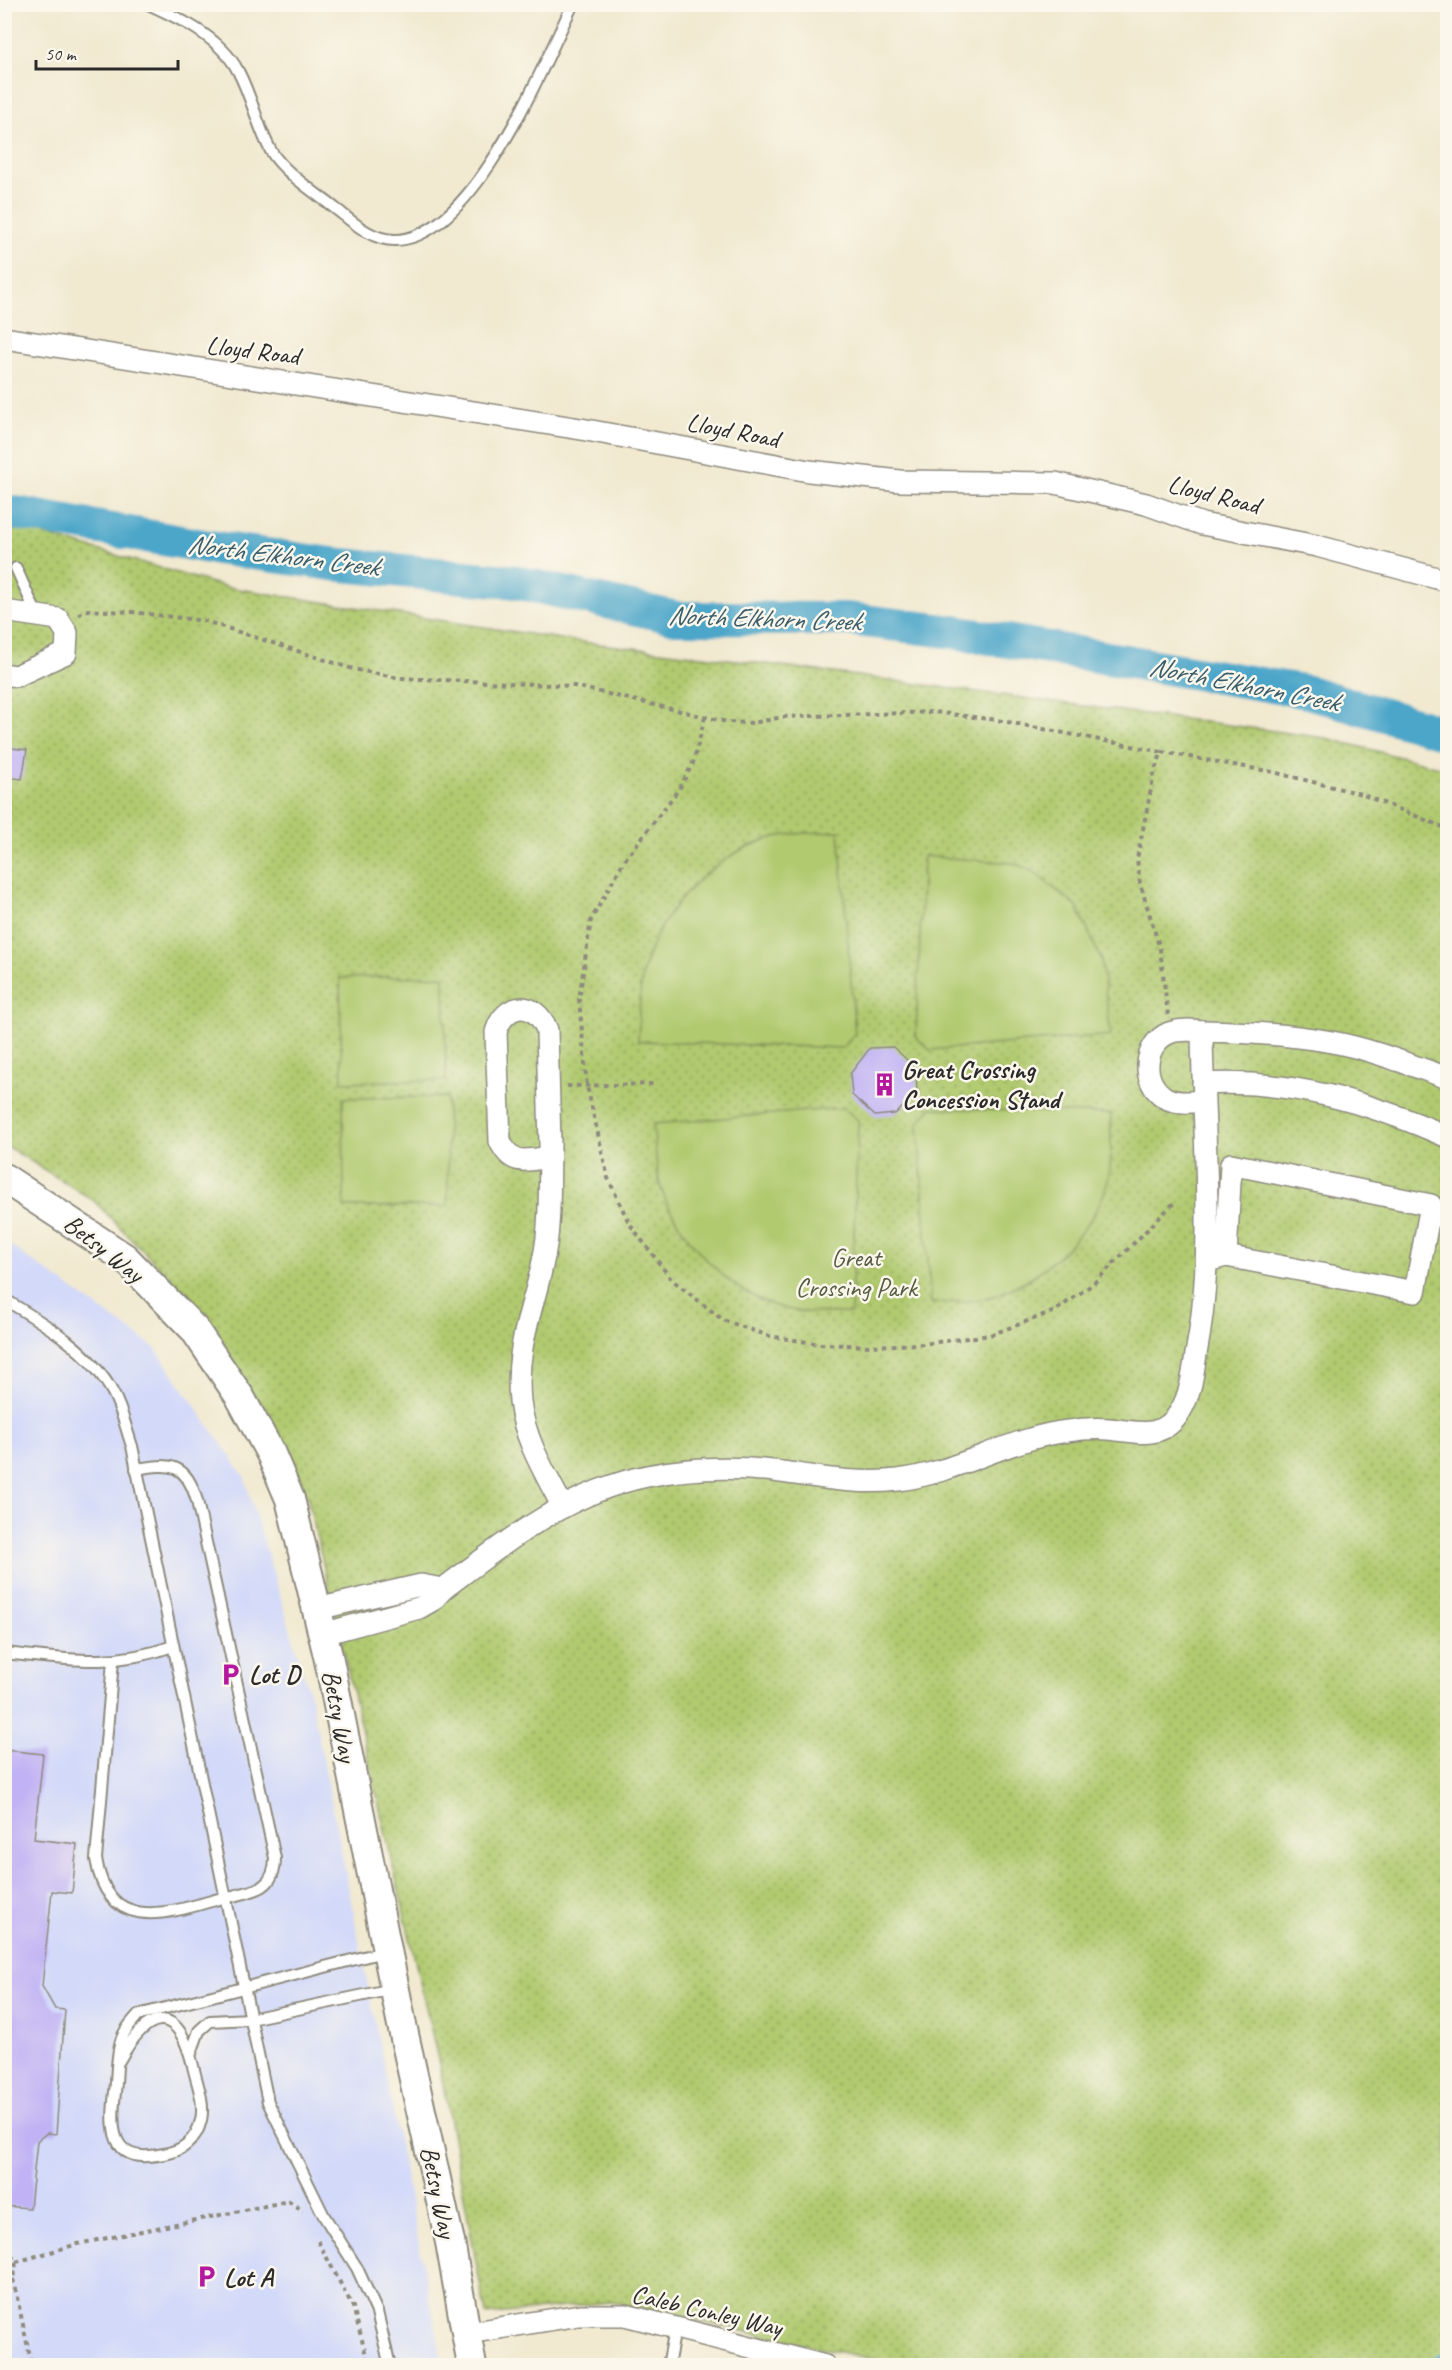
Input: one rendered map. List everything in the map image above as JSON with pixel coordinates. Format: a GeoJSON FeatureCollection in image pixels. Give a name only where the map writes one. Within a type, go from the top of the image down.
{"type":"FeatureCollection","features":[{"type":"Feature","properties":{"kind":"street","name":"Lloyd Road"},"geometry":{"type":"LineString","coordinates":[[4,338],[581,429],[809,471],[900,481],[1055,483],[1146,504],[1202,524],[1317,546],[1448,581]]}},
{"type":"Feature","properties":{"kind":"street"},"geometry":{"type":"LineString","coordinates":[[4,611],[58,619],[68,633],[66,653],[16,676],[4,674]]}},
{"type":"Feature","properties":{"kind":"street"},"geometry":{"type":"LineString","coordinates":[[550,1157],[514,1160],[506,1154],[500,1141],[497,1120],[496,1032],[500,1020],[510,1011],[523,1008],[532,1009],[543,1018],[547,1030],[550,1157],[546,1247],[523,1332],[519,1364],[520,1403],[533,1449],[563,1507]]}},
{"type":"Feature","properties":{"kind":"street"},"geometry":{"type":"LineString","coordinates":[[1448,1078],[1333,1042],[1262,1033],[1181,1030],[1168,1033],[1153,1045],[1147,1059],[1147,1069],[1152,1083],[1166,1098],[1184,1102],[1203,1092],[1266,1084],[1321,1092],[1379,1109],[1448,1137]]}},
{"type":"Feature","properties":{"kind":"street"},"geometry":{"type":"LineString","coordinates":[[1202,1031],[1203,1092],[1216,1258]]}},
{"type":"Feature","properties":{"kind":"street"},"geometry":{"type":"LineString","coordinates":[[320,1622],[389,1616],[419,1608],[434,1600],[443,1589],[537,1520],[591,1493],[646,1476],[713,1467],[780,1472],[834,1480],[898,1480],[954,1468],[1026,1440],[1067,1431],[1107,1429],[1139,1435],[1158,1432],[1181,1412],[1189,1392],[1216,1258],[1231,1164],[1431,1205],[1415,1292],[1216,1258]]}},
{"type":"Feature","properties":{"kind":"street","name":"Betsy Way"},"geometry":{"type":"LineString","coordinates":[[4,1178],[125,1258],[194,1329],[240,1398],[271,1454],[290,1499],[320,1622],[468,2333],[472,2366]]}},
{"type":"Feature","properties":{"kind":"street"},"geometry":{"type":"LineString","coordinates":[[320,1622],[383,1594],[421,1585],[443,1589]]}},
{"type":"Feature","properties":{"kind":"street"},"geometry":{"type":"LineString","coordinates":[[383,1594],[389,1616]]}},
{"type":"Feature","properties":{"kind":"street","name":"Caleb Conley Way"},"geometry":{"type":"LineString","coordinates":[[468,2333],[580,2315],[625,2315],[814,2364]]}},
{"type":"Feature","properties":{"kind":"lane"},"geometry":{"type":"LineString","coordinates":[[148,4],[204,35],[229,56],[239,73],[272,153],[362,231],[394,240],[414,236],[434,224],[462,202],[490,166],[573,4]]}},
{"type":"Feature","properties":{"kind":"lane"},"geometry":{"type":"LineString","coordinates":[[16,568],[37,615]]}},
{"type":"Feature","properties":{"kind":"lane"},"geometry":{"type":"LineString","coordinates":[[4,1299],[57,1332],[93,1363],[114,1394],[132,1446],[268,2103],[324,2216],[357,2268],[377,2312],[390,2366]]}},
{"type":"Feature","properties":{"kind":"lane"},"geometry":{"type":"LineString","coordinates":[[113,1661],[96,1859],[102,1881],[112,1896],[125,1907],[147,1915],[173,1913],[262,1886],[275,1870],[272,1845],[193,1487],[184,1473],[174,1467],[164,1464],[136,1469]]}},
{"type":"Feature","properties":{"kind":"lane"},"geometry":{"type":"LineString","coordinates":[[4,1653],[113,1661],[173,1646]]}},
{"type":"Feature","properties":{"kind":"lane"},"geometry":{"type":"LineString","coordinates":[[118,2061],[130,2039],[144,2025],[152,2021],[169,2021],[187,2040],[201,2098],[202,2118],[198,2130],[180,2149],[151,2156],[129,2152],[118,2143],[112,2130],[118,2061],[121,2039],[138,2015],[387,1951]]}},
{"type":"Feature","properties":{"kind":"lane"},"geometry":{"type":"LineString","coordinates":[[191,2056],[194,2040],[207,2023],[219,2019],[250,2019],[395,1989]]}},
{"type":"Feature","properties":{"kind":"lane"},"geometry":{"type":"LineString","coordinates":[[668,2366],[675,2329]]}},
{"type":"Feature","properties":{"kind":"path"},"geometry":{"type":"LineString","coordinates":[[79,615],[84,610],[112,610],[205,621],[353,669],[399,678],[574,686],[705,717],[753,723],[783,717],[934,712],[997,720],[1273,772],[1361,794],[1448,829]]}},
{"type":"Feature","properties":{"kind":"path"},"geometry":{"type":"LineString","coordinates":[[705,717],[699,745],[688,771],[624,861],[591,920],[579,999],[586,1086],[608,1178],[628,1223],[671,1279],[723,1320],[769,1336],[820,1344],[870,1346],[923,1344],[990,1335],[1055,1311],[1093,1284],[1175,1202]]}},
{"type":"Feature","properties":{"kind":"path"},"geometry":{"type":"LineString","coordinates":[[1162,752],[1155,770],[1137,859],[1142,889],[1160,949],[1169,1024]]}},
{"type":"Feature","properties":{"kind":"path"},"geometry":{"type":"LineString","coordinates":[[548,1086],[656,1084]]}},
{"type":"Feature","properties":{"kind":"path"},"geometry":{"type":"LineString","coordinates":[[16,2262],[78,2244],[289,2201],[303,2211]]}},
{"type":"Feature","properties":{"kind":"path"},"geometry":{"type":"LineString","coordinates":[[318,2241],[353,2307],[369,2366]]}},
{"type":"Feature","properties":{"kind":"path"},"geometry":{"type":"LineString","coordinates":[[4,2249],[16,2262]]}},
{"type":"Feature","properties":{"kind":"path"},"geometry":{"type":"LineString","coordinates":[[16,2262],[13,2279],[32,2366]]}},
{"type":"Feature","properties":{"kind":"path"},"geometry":{"type":"LineString","coordinates":[[4,2286],[13,2279]]}},
{"type":"Feature","properties":{"kind":"shaded area"},"geometry":{"type":"Polygon","coordinates":[[[4,1241],[155,1348],[244,1476],[311,1698],[443,2365],[5,2365],[4,1241]]]}},
{"type":"Feature","properties":{"kind":"green space","name":"Great Crossing Park"},"geometry":{"type":"Polygon","coordinates":[[[4,523],[226,587],[574,641],[736,660],[1326,738],[1447,769],[1447,2365],[904,2366],[611,2302],[486,2315],[440,2068],[307,1495],[202,1311],[93,1200],[5,1145],[4,523]]]}},
{"type":"Feature","properties":{"kind":"green space"},"geometry":{"type":"Polygon","coordinates":[[[839,831],[855,1033],[843,1048],[638,1041],[644,968],[663,925],[692,887],[709,871],[749,846],[779,836],[839,831]]]}},
{"type":"Feature","properties":{"kind":"green space"},"geometry":{"type":"Polygon","coordinates":[[[923,856],[1014,863],[1034,872],[1077,907],[1101,959],[1111,1035],[930,1050],[916,1037],[923,856]]]}},
{"type":"Feature","properties":{"kind":"green space"},"geometry":{"type":"Polygon","coordinates":[[[444,976],[446,1080],[342,1082],[340,978],[444,976]]]}},
{"type":"Feature","properties":{"kind":"green space"},"geometry":{"type":"Polygon","coordinates":[[[447,1097],[448,1206],[344,1207],[343,1098],[447,1097]]]}},
{"type":"Feature","properties":{"kind":"green space"},"geometry":{"type":"Polygon","coordinates":[[[843,1108],[858,1120],[851,1313],[798,1311],[770,1304],[730,1281],[695,1247],[681,1228],[669,1208],[659,1181],[653,1124],[843,1108]]]}},
{"type":"Feature","properties":{"kind":"green space"},"geometry":{"type":"Polygon","coordinates":[[[931,1108],[1111,1114],[1109,1176],[1099,1203],[1088,1222],[1075,1240],[1040,1271],[1002,1293],[963,1302],[931,1303],[918,1123],[931,1108]]]}},
{"type":"Feature","properties":{"kind":"building"},"geometry":{"type":"Polygon","coordinates":[[[4,747],[27,750],[22,779],[4,777],[4,747]]]}},
{"type":"Feature","properties":{"kind":"building","name":"Great Crossing Concession Stand"},"geometry":{"type":"Polygon","coordinates":[[[893,1047],[916,1068],[917,1094],[895,1114],[875,1116],[852,1095],[850,1074],[870,1048],[893,1047]]]}},
{"type":"Feature","properties":{"kind":"building"},"geometry":{"type":"Polygon","coordinates":[[[4,1750],[43,1754],[34,1839],[77,1844],[72,1893],[52,1891],[42,1986],[55,2009],[65,2010],[56,2134],[47,2133],[37,2141],[30,2208],[4,2206],[4,1750]]]}},
{"type":"Feature","properties":{"kind":"waterway","name":"North Elkhorn Creek"},"geometry":{"type":"LineString","coordinates":[[4,511],[209,547],[332,564],[516,582],[677,618],[848,619],[954,632],[1308,692],[1448,734]]}},
{"type":"Feature","properties":{"kind":"waterway"},"geometry":{"type":"LineString","coordinates":[[1426,2366],[1448,2353]]}},
{"type":"Feature","properties":{"kind":"place","name":"Great Crossing Concession Stand"},"geometry":{"type":"Point","coordinates":[884,1084]}},
{"type":"Feature","properties":{"kind":"place","name":"Lot D"},"geometry":{"type":"Point","coordinates":[231,1674]}},
{"type":"Feature","properties":{"kind":"place","name":"Lot A"},"geometry":{"type":"Point","coordinates":[206,2277]}}]}
